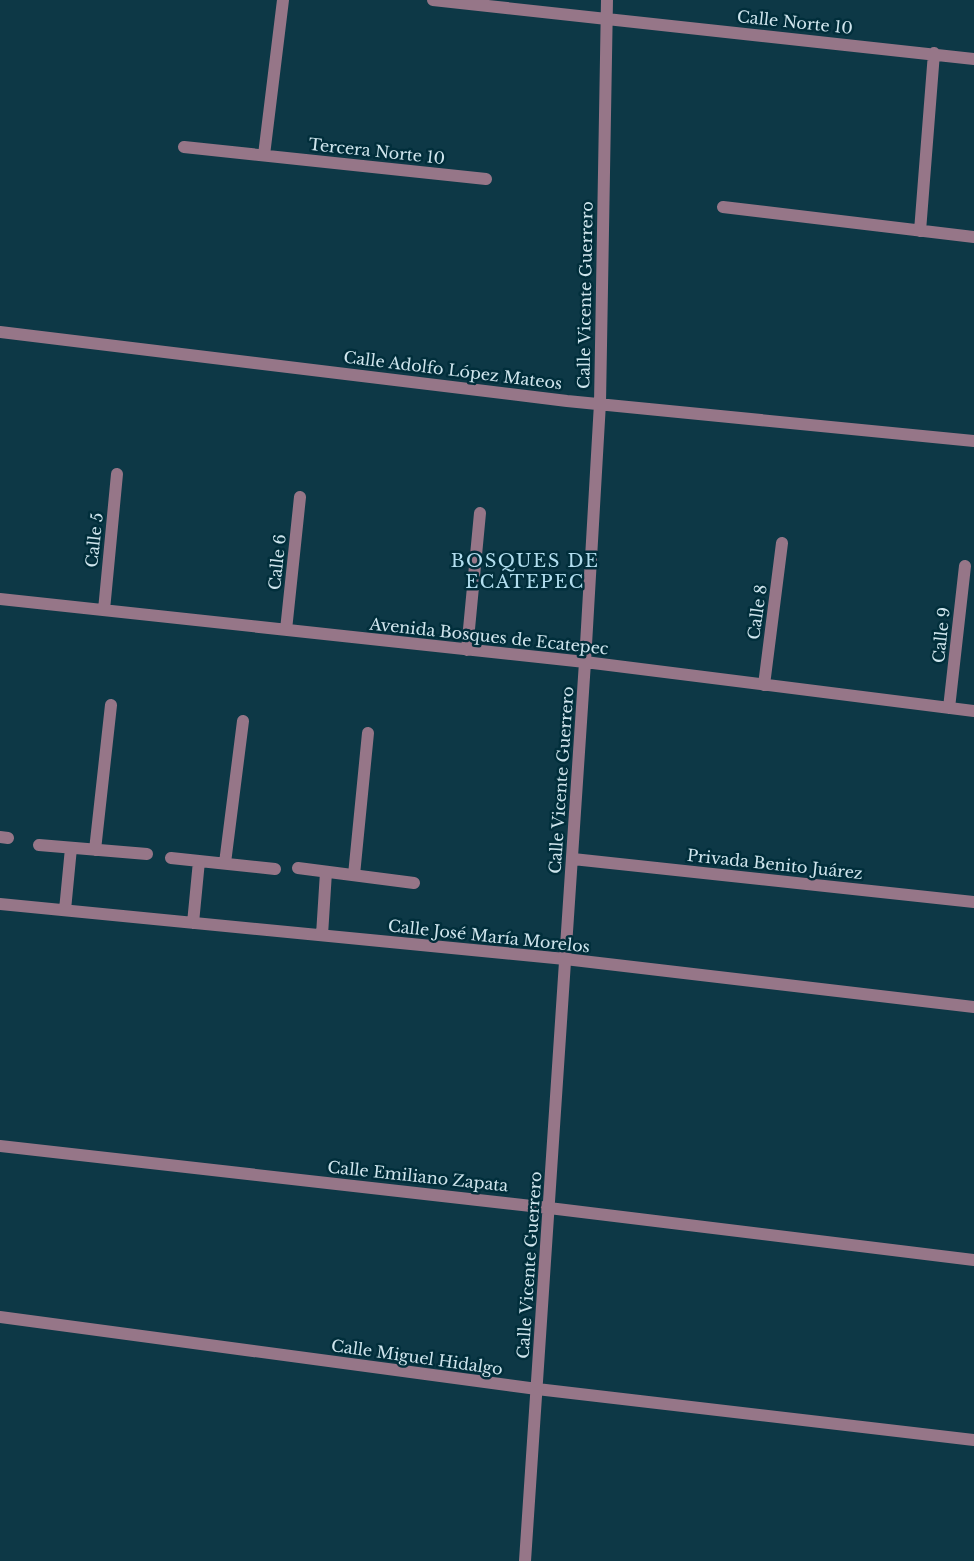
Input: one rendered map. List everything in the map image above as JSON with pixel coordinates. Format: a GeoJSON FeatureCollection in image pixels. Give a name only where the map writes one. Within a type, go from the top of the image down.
{"type":"FeatureCollection","features":[{"type":"Feature","properties":{"kind":"street"},"geometry":{"type":"LineString","coordinates":[[264,155],[283,0]]}},
{"type":"Feature","properties":{"kind":"street","name":"Calle Norte 10"},"geometry":{"type":"LineString","coordinates":[[433,0],[974,59]]}},
{"type":"Feature","properties":{"kind":"street","name":"Calle Vicente Guerrero"},"geometry":{"type":"LineString","coordinates":[[525,1561],[573,859],[600,403],[607,0]]}},
{"type":"Feature","properties":{"kind":"street"},"geometry":{"type":"LineString","coordinates":[[920,231],[934,53]]}},
{"type":"Feature","properties":{"kind":"street","name":"Tercera Norte 10"},"geometry":{"type":"LineString","coordinates":[[184,147],[486,180]]}},
{"type":"Feature","properties":{"kind":"street"},"geometry":{"type":"LineString","coordinates":[[723,207],[974,237]]}},
{"type":"Feature","properties":{"kind":"street","name":"Calle Adolfo López Mateos"},"geometry":{"type":"LineString","coordinates":[[0,332],[555,399],[974,441]]}},
{"type":"Feature","properties":{"kind":"street","name":"Calle 5"},"geometry":{"type":"LineString","coordinates":[[104,610],[117,474]]}},
{"type":"Feature","properties":{"kind":"street","name":"Calle 6"},"geometry":{"type":"LineString","coordinates":[[286,630],[300,497]]}},
{"type":"Feature","properties":{"kind":"street"},"geometry":{"type":"LineString","coordinates":[[467,650],[480,513]]}},
{"type":"Feature","properties":{"kind":"street","name":"Calle 8"},"geometry":{"type":"LineString","coordinates":[[764,685],[782,543]]}},
{"type":"Feature","properties":{"kind":"street","name":"Calle 9"},"geometry":{"type":"LineString","coordinates":[[949,708],[965,566]]}},
{"type":"Feature","properties":{"kind":"street","name":"Avenida Bosques de Ecatepec"},"geometry":{"type":"LineString","coordinates":[[0,599],[585,662],[974,711]]}},
{"type":"Feature","properties":{"kind":"street"},"geometry":{"type":"LineString","coordinates":[[95,850],[111,705]]}},
{"type":"Feature","properties":{"kind":"street"},"geometry":{"type":"LineString","coordinates":[[225,863],[243,721]]}},
{"type":"Feature","properties":{"kind":"street"},"geometry":{"type":"LineString","coordinates":[[354,875],[368,733]]}},
{"type":"Feature","properties":{"kind":"street"},"geometry":{"type":"LineString","coordinates":[[39,845],[147,854]]}},
{"type":"Feature","properties":{"kind":"street"},"geometry":{"type":"LineString","coordinates":[[65,910],[71,848]]}},
{"type":"Feature","properties":{"kind":"street"},"geometry":{"type":"LineString","coordinates":[[171,858],[275,869]]}},
{"type":"Feature","properties":{"kind":"street","name":"Privada Benito Juárez"},"geometry":{"type":"LineString","coordinates":[[573,859],[974,902]]}},
{"type":"Feature","properties":{"kind":"street"},"geometry":{"type":"LineString","coordinates":[[193,923],[199,861]]}},
{"type":"Feature","properties":{"kind":"street"},"geometry":{"type":"LineString","coordinates":[[298,868],[414,883]]}},
{"type":"Feature","properties":{"kind":"street"},"geometry":{"type":"LineString","coordinates":[[322,935],[326,872]]}},
{"type":"Feature","properties":{"kind":"street","name":"Calle José María Morelos"},"geometry":{"type":"LineString","coordinates":[[0,904],[565,959],[974,1007]]}},
{"type":"Feature","properties":{"kind":"street","name":"Calle Emiliano Zapata"},"geometry":{"type":"LineString","coordinates":[[0,1146],[549,1208],[974,1260]]}},
{"type":"Feature","properties":{"kind":"street","name":"Calle Miguel Hidalgo"},"geometry":{"type":"LineString","coordinates":[[0,1317],[537,1389],[974,1440]]}},
{"type":"Feature","properties":{"kind":"district","name":"BOSQUES DE ECATEPEC"},"geometry":{"type":"Point","coordinates":[525,571]}}]}
